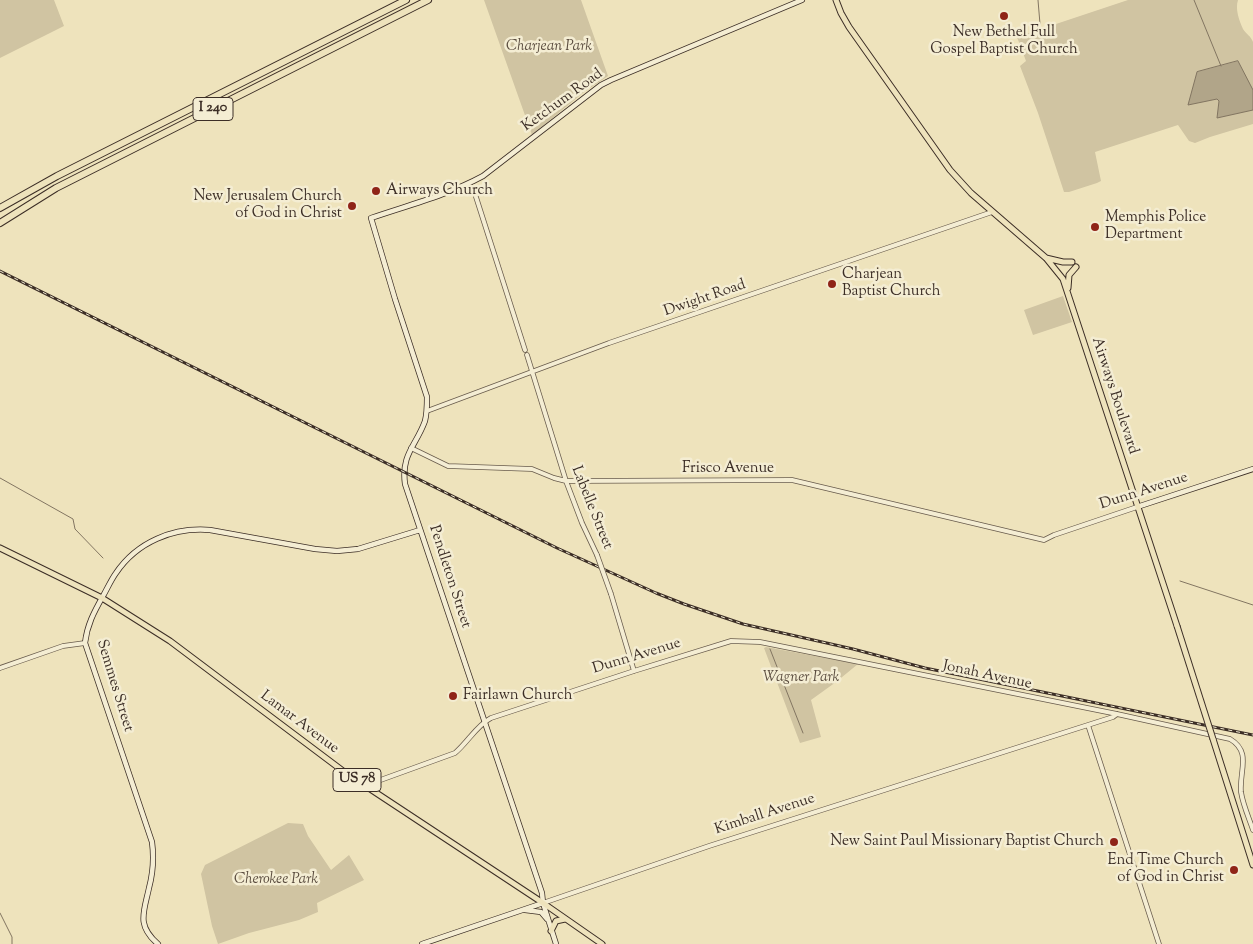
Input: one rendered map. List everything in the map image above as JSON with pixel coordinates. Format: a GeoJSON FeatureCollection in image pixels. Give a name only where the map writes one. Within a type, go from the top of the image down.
{"type":"FeatureCollection","features":[{"type":"Feature","properties":{"kind":"highway","name":"I 240"},"geometry":{"type":"LineString","coordinates":[[0,208],[57,176],[406,0]]}},
{"type":"Feature","properties":{"kind":"highway","name":"I 240"},"geometry":{"type":"LineString","coordinates":[[0,223],[56,188],[428,0]]}},
{"type":"Feature","properties":{"kind":"main road","name":"Ketchum Road"},"geometry":{"type":"LineString","coordinates":[[371,218],[436,197],[483,176],[601,85],[802,0]]}},
{"type":"Feature","properties":{"kind":"main road","name":"Airways Boulevard"},"geometry":{"type":"LineString","coordinates":[[836,0],[841,13],[852,30],[950,170],[971,193],[1046,258],[1060,273],[1177,626],[1253,865]]}},
{"type":"Feature","properties":{"kind":"main road","name":"Pendleton Street"},"geometry":{"type":"LineString","coordinates":[[371,218],[395,299],[426,390],[427,411],[405,461],[404,484],[542,893],[543,903],[556,944]]}},
{"type":"Feature","properties":{"kind":"main road"},"geometry":{"type":"LineString","coordinates":[[1046,258],[1072,262]]}},
{"type":"Feature","properties":{"kind":"main road"},"geometry":{"type":"LineString","coordinates":[[1069,296],[1069,275],[1076,267]]}},
{"type":"Feature","properties":{"kind":"main road","name":"Dunn Avenue"},"geometry":{"type":"LineString","coordinates":[[1137,508],[1253,469]]}},
{"type":"Feature","properties":{"kind":"main road","name":"Semmes Street"},"geometry":{"type":"LineString","coordinates":[[158,944],[145,930],[142,912],[153,864],[152,842],[85,643],[88,625],[116,572],[130,556],[158,538],[175,532],[195,529],[337,551],[358,549],[420,530]]}},
{"type":"Feature","properties":{"kind":"main road","name":"Lamar Avenue"},"geometry":{"type":"LineString","coordinates":[[0,548],[102,598],[170,640],[364,786],[543,903],[602,944]]}},
{"type":"Feature","properties":{"kind":"main road","name":"Kimball Avenue"},"geometry":{"type":"LineString","coordinates":[[422,944],[543,903]]}},
{"type":"Feature","properties":{"kind":"main road"},"geometry":{"type":"LineString","coordinates":[[522,910],[541,912],[549,922]]}},
{"type":"Feature","properties":{"kind":"main road"},"geometry":{"type":"LineString","coordinates":[[552,931],[556,921],[565,919]]}},
{"type":"Feature","properties":{"kind":"street","name":"Labelle Street"},"geometry":{"type":"LineString","coordinates":[[476,197],[566,481],[582,522],[598,555],[634,671]]}},
{"type":"Feature","properties":{"kind":"street","name":"Dwight Road"},"geometry":{"type":"LineString","coordinates":[[427,411],[532,371],[992,212]]}},
{"type":"Feature","properties":{"kind":"street","name":"Frisco Avenue"},"geometry":{"type":"LineString","coordinates":[[410,448],[448,466],[532,469],[566,481],[792,480],[1044,540]]}},
{"type":"Feature","properties":{"kind":"street","name":"Dunn Avenue"},"geometry":{"type":"LineString","coordinates":[[1044,540],[1137,508]]}},
{"type":"Feature","properties":{"kind":"street","name":"Dunn Avenue"},"geometry":{"type":"LineString","coordinates":[[364,786],[455,753],[484,722],[491,718],[731,641]]}},
{"type":"Feature","properties":{"kind":"street","name":"Jonah Avenue"},"geometry":{"type":"LineString","coordinates":[[731,641],[760,642],[1117,714],[1230,739],[1242,750],[1244,760],[1241,780],[1242,794],[1253,830]]}},
{"type":"Feature","properties":{"kind":"street"},"geometry":{"type":"LineString","coordinates":[[0,668],[63,646],[85,643]]}},
{"type":"Feature","properties":{"kind":"street","name":"Kimball Avenue"},"geometry":{"type":"LineString","coordinates":[[543,903],[737,837],[1113,717],[1117,714]]}},
{"type":"Feature","properties":{"kind":"street"},"geometry":{"type":"LineString","coordinates":[[1088,725],[1159,944]]}},
{"type":"Feature","properties":{"kind":"green space"},"geometry":{"type":"Polygon","coordinates":[[[0,0],[54,0],[64,26],[0,58],[0,0]]]}},
{"type":"Feature","properties":{"kind":"green space","name":"Charjean Park"},"geometry":{"type":"Polygon","coordinates":[[[484,0],[581,0],[608,76],[584,92],[532,135],[484,0]]]}},
{"type":"Feature","properties":{"kind":"green space"},"geometry":{"type":"Polygon","coordinates":[[[1128,0],[1238,0],[1237,11],[1240,22],[1253,42],[1253,124],[1195,143],[1189,141],[1178,125],[1095,152],[1101,181],[1064,192],[1020,66],[1026,61],[1017,37],[1128,0]]]}},
{"type":"Feature","properties":{"kind":"green space"},"geometry":{"type":"Polygon","coordinates":[[[1063,296],[1072,322],[1033,335],[1024,310],[1063,296]]]}},
{"type":"Feature","properties":{"kind":"green space","name":"Wagner Park"},"geometry":{"type":"Polygon","coordinates":[[[764,648],[858,664],[811,700],[821,737],[800,743],[764,648]]]}},
{"type":"Feature","properties":{"kind":"green space","name":"Cherokee Park"},"geometry":{"type":"Polygon","coordinates":[[[288,823],[303,824],[308,836],[331,870],[349,855],[364,880],[317,903],[318,912],[299,920],[249,933],[218,944],[212,926],[201,874],[205,865],[288,823]]]}},
{"type":"Feature","properties":{"kind":"shaded area"},"geometry":{"type":"Polygon","coordinates":[[[1238,61],[1253,90],[1253,110],[1217,118],[1219,101],[1217,99],[1188,105],[1197,72],[1238,61]]]}},
{"type":"Feature","properties":{"kind":"waterway"},"geometry":{"type":"LineString","coordinates":[[1038,0],[1040,24]]}},
{"type":"Feature","properties":{"kind":"waterway"},"geometry":{"type":"LineString","coordinates":[[1194,0],[1221,66]]}},
{"type":"Feature","properties":{"kind":"waterway"},"geometry":{"type":"LineString","coordinates":[[0,478],[73,519],[75,529],[103,558]]}},
{"type":"Feature","properties":{"kind":"waterway"},"geometry":{"type":"LineString","coordinates":[[1180,581],[1253,605]]}},
{"type":"Feature","properties":{"kind":"waterway"},"geometry":{"type":"LineString","coordinates":[[770,649],[803,733]]}},
{"type":"Feature","properties":{"kind":"waterway"},"geometry":{"type":"LineString","coordinates":[[0,913],[12,937],[12,944]]}},
{"type":"Feature","properties":{"kind":"railway"},"geometry":{"type":"LineString","coordinates":[[0,271],[557,548],[684,604],[743,624],[853,649],[925,668],[1253,735]]}},
{"type":"Feature","properties":{"kind":"place","name":"New Bethel Full Gospel Baptist Church"},"geometry":{"type":"Point","coordinates":[1004,16]}},
{"type":"Feature","properties":{"kind":"place","name":"Airways Church"},"geometry":{"type":"Point","coordinates":[376,191]}},
{"type":"Feature","properties":{"kind":"place","name":"New Jerusalem Church of God in Christ"},"geometry":{"type":"Point","coordinates":[352,206]}},
{"type":"Feature","properties":{"kind":"place","name":"Memphis Police Department"},"geometry":{"type":"Point","coordinates":[1095,227]}},
{"type":"Feature","properties":{"kind":"place","name":"Charjean Baptist Church"},"geometry":{"type":"Point","coordinates":[832,284]}},
{"type":"Feature","properties":{"kind":"place","name":"Fairlawn Church"},"geometry":{"type":"Point","coordinates":[453,696]}},
{"type":"Feature","properties":{"kind":"place","name":"New Saint Paul Missionary Baptist Church"},"geometry":{"type":"Point","coordinates":[1114,842]}},
{"type":"Feature","properties":{"kind":"place","name":"End Time Church of God in Christ"},"geometry":{"type":"Point","coordinates":[1234,870]}}]}
